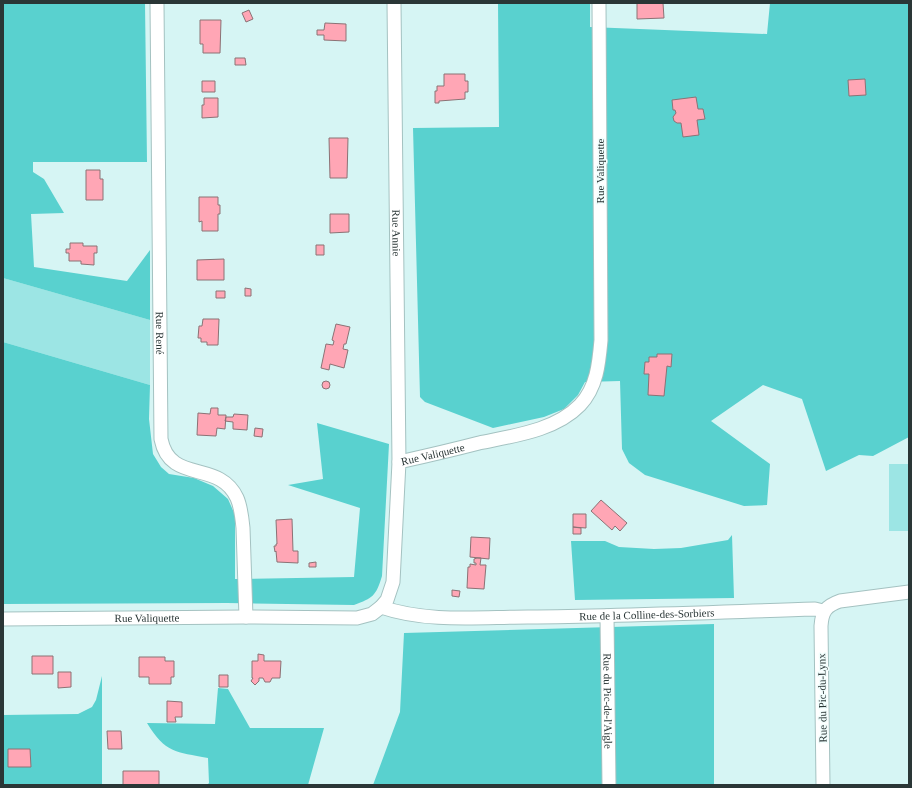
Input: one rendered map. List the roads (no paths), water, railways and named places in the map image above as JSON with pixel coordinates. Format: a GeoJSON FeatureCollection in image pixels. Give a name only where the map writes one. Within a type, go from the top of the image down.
{"type":"FeatureCollection","features":[{"type":"Feature","properties":{"kind":"street","name":"Rue René"},"geometry":{"type":"LineString","coordinates":[[158,3],[161,440],[166,454],[176,464],[182,468],[218,477],[230,486],[238,499],[242,514],[243,528],[246,617]]}},
{"type":"Feature","properties":{"kind":"street","name":"Rue Annie"},"geometry":{"type":"LineString","coordinates":[[394,3],[399,462]]}},
{"type":"Feature","properties":{"kind":"street","name":"Rue Valiquette"},"geometry":{"type":"LineString","coordinates":[[3,619],[246,617],[357,618],[372,614],[387,600],[393,582],[399,462],[524,433],[545,426],[574,410],[591,388],[598,368],[601,340],[599,3]]}},
{"type":"Feature","properties":{"kind":"street"},"geometry":{"type":"LineString","coordinates":[[823,611],[832,604],[840,601],[909,592]]}},
{"type":"Feature","properties":{"kind":"street","name":"Rue de la Colline-des-Sorbiers"},"geometry":{"type":"LineString","coordinates":[[381,607],[407,614],[437,617],[607,616],[815,609],[823,611]]}},
{"type":"Feature","properties":{"kind":"street","name":"Rue du Pic-du-Lynx"},"geometry":{"type":"LineString","coordinates":[[823,611],[821,626],[823,785]]}},
{"type":"Feature","properties":{"kind":"street","name":"Rue du Pic-de-l'Aigle"},"geometry":{"type":"LineString","coordinates":[[607,616],[609,785]]}}]}
